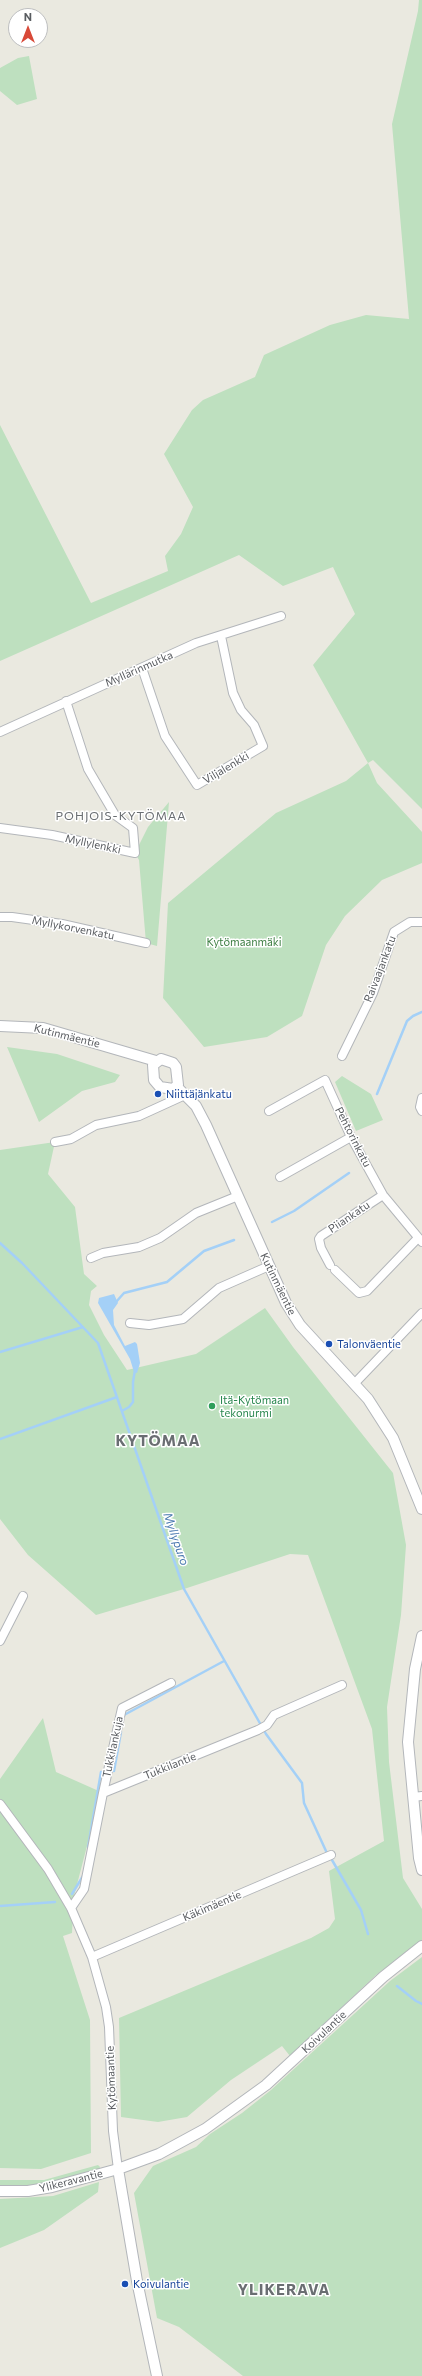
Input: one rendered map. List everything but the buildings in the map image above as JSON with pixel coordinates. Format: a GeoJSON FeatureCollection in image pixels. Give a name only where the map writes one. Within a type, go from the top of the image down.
{"type":"FeatureCollection","features":[{"type":"Feature","properties":{"kind":"street","name":"Myllärinmutka"},"geometry":{"type":"LineString","coordinates":[[0,732],[196,643],[281,616]]}},
{"type":"Feature","properties":{"kind":"street","name":"Viljalenkki"},"geometry":{"type":"LineString","coordinates":[[142,668],[165,736],[197,785],[263,746],[254,725],[241,710],[233,693],[221,636]]}},
{"type":"Feature","properties":{"kind":"street","name":"Myllylenkki"},"geometry":{"type":"LineString","coordinates":[[0,828],[52,835],[135,853],[133,828],[115,815],[88,769],[66,701]]}},
{"type":"Feature","properties":{"kind":"street","name":"Myllykorvenkatu"},"geometry":{"type":"LineString","coordinates":[[0,917],[12,917],[62,924],[146,943]]}},
{"type":"Feature","properties":{"kind":"street","name":"Raivaajankatu"},"geometry":{"type":"LineString","coordinates":[[342,1056],[373,992],[394,932],[410,922],[422,922]]}},
{"type":"Feature","properties":{"kind":"street","name":"Kutinmäentie"},"geometry":{"type":"LineString","coordinates":[[0,1026],[43,1028],[156,1061],[166,1059],[173,1063],[178,1072],[177,1087],[196,1106],[206,1125],[286,1303],[300,1325],[355,1383],[368,1399],[393,1438],[422,1509]]}},
{"type":"Feature","properties":{"kind":"street"},"geometry":{"type":"LineString","coordinates":[[156,1061],[153,1065],[153,1076],[156,1084],[169,1090],[177,1087]]}},
{"type":"Feature","properties":{"kind":"street","name":"Pehtorinkatu"},"geometry":{"type":"LineString","coordinates":[[269,1111],[325,1080],[352,1137],[384,1194],[420,1240]]}},
{"type":"Feature","properties":{"kind":"street"},"geometry":{"type":"LineString","coordinates":[[55,1142],[70,1139],[96,1125],[139,1116],[186,1095]]}},
{"type":"Feature","properties":{"kind":"street"},"geometry":{"type":"LineString","coordinates":[[422,1098],[420,1107],[422,1111]]}},
{"type":"Feature","properties":{"kind":"street"},"geometry":{"type":"LineString","coordinates":[[280,1177],[352,1137]]}},
{"type":"Feature","properties":{"kind":"street","name":"Piiankatu"},"geometry":{"type":"LineString","coordinates":[[384,1194],[321,1236],[319,1240],[321,1248],[332,1267],[359,1293],[366,1291],[420,1240]]}},
{"type":"Feature","properties":{"kind":"street"},"geometry":{"type":"LineString","coordinates":[[90,1258],[103,1253],[139,1247],[160,1238],[196,1213],[238,1196]]}},
{"type":"Feature","properties":{"kind":"street"},"geometry":{"type":"LineString","coordinates":[[130,1323],[150,1325],[183,1319],[219,1288],[269,1266]]}},
{"type":"Feature","properties":{"kind":"street"},"geometry":{"type":"LineString","coordinates":[[355,1383],[422,1312]]}},
{"type":"Feature","properties":{"kind":"street"},"geometry":{"type":"LineString","coordinates":[[0,1641],[24,1596]]}},
{"type":"Feature","properties":{"kind":"street"},"geometry":{"type":"LineString","coordinates":[[422,1636],[408,1728],[417,1796],[419,1858],[422,1870]]}},
{"type":"Feature","properties":{"kind":"street","name":"Tukkilankuja"},"geometry":{"type":"LineString","coordinates":[[104,1794],[122,1708],[171,1683]]}},
{"type":"Feature","properties":{"kind":"street","name":"Tukkilantie"},"geometry":{"type":"LineString","coordinates":[[104,1794],[258,1730],[266,1726],[274,1715],[342,1685]]}},
{"type":"Feature","properties":{"kind":"street"},"geometry":{"type":"LineString","coordinates":[[71,1908],[84,1889],[104,1794]]}},
{"type":"Feature","properties":{"kind":"street","name":"Kytömaantie"},"geometry":{"type":"LineString","coordinates":[[0,1804],[48,1869],[71,1908],[92,1958],[106,2007],[109,2027],[113,2131],[118,2169],[137,2280],[157,2376]]}},
{"type":"Feature","properties":{"kind":"street","name":"Käkimäentie"},"geometry":{"type":"LineString","coordinates":[[92,1958],[331,1855]]}},
{"type":"Feature","properties":{"kind":"street","name":"Koivulantie"},"geometry":{"type":"LineString","coordinates":[[118,2169],[151,2157],[185,2141],[243,2103],[286,2068],[383,1977],[422,1946]]}},
{"type":"Feature","properties":{"kind":"street","name":"Ylikeravantie"},"geometry":{"type":"LineString","coordinates":[[0,2191],[28,2191],[52,2187],[118,2169]]}},
{"type":"Feature","properties":{"kind":"green space"},"geometry":{"type":"Polygon","coordinates":[[[419,0],[422,0],[422,809],[373,760],[368,763],[313,665],[355,614],[333,567],[283,586],[239,555],[0,661],[0,425],[91,603],[168,571],[165,556],[181,534],[193,507],[164,454],[192,410],[203,400],[255,377],[264,355],[330,325],[366,315],[409,319],[392,124],[418,11],[419,0]]]}},
{"type":"Feature","properties":{"kind":"green space"},"geometry":{"type":"Polygon","coordinates":[[[29,56],[37,99],[17,105],[0,91],[0,68],[18,58],[29,56]]]}},
{"type":"Feature","properties":{"kind":"green space","name":"Kytömaanmäki"},"geometry":{"type":"Polygon","coordinates":[[[368,763],[377,783],[422,832],[422,863],[382,880],[345,916],[326,945],[302,1016],[267,1037],[204,1047],[163,998],[168,903],[276,813],[346,781],[368,763]]]}},
{"type":"Feature","properties":{"kind":"green space"},"geometry":{"type":"Polygon","coordinates":[[[169,802],[157,946],[146,943],[139,860],[135,853],[148,827],[169,802]]]}},
{"type":"Feature","properties":{"kind":"green space"},"geometry":{"type":"Polygon","coordinates":[[[7,1047],[57,1054],[120,1075],[115,1082],[82,1091],[39,1122],[7,1047]]]}},
{"type":"Feature","properties":{"kind":"green space"},"geometry":{"type":"Polygon","coordinates":[[[342,1076],[371,1094],[383,1120],[356,1131],[335,1082],[342,1076]]]}},
{"type":"Feature","properties":{"kind":"green space"},"geometry":{"type":"Polygon","coordinates":[[[55,1142],[48,1174],[75,1207],[84,1274],[97,1286],[91,1291],[89,1305],[104,1335],[127,1370],[196,1354],[265,1308],[293,1347],[393,1473],[406,1545],[401,1615],[387,1707],[389,1762],[403,1878],[422,1909],[422,1941],[376,1975],[290,2056],[282,2046],[231,2080],[187,2117],[158,2122],[121,2117],[119,2018],[311,1938],[329,1928],[335,1919],[329,1871],[384,1841],[372,1729],[308,1555],[290,1554],[184,1589],[96,1615],[28,1555],[0,1519],[0,1150],[55,1142]]]}},
{"type":"Feature","properties":{"kind":"green space"},"geometry":{"type":"Polygon","coordinates":[[[43,1718],[56,1772],[101,1792],[74,1896],[72,1933],[63,1936],[90,2020],[91,2153],[41,2169],[0,2168],[0,1779],[43,1718]]]}},
{"type":"Feature","properties":{"kind":"green space"},"geometry":{"type":"Polygon","coordinates":[[[422,1957],[422,2376],[243,2376],[179,2327],[157,2318],[134,2193],[153,2166],[196,2147],[210,2134],[242,2113],[271,2090],[390,1981],[422,1957]]]}},
{"type":"Feature","properties":{"kind":"green space"},"geometry":{"type":"Polygon","coordinates":[[[98,2165],[100,2167],[99,2170],[34,2187],[0,2187],[0,2180],[44,2180],[98,2165]]]}},
{"type":"Feature","properties":{"kind":"green space"},"geometry":{"type":"Polygon","coordinates":[[[99,2182],[98,2192],[44,2230],[0,2248],[0,2199],[53,2196],[99,2182]]]}},
{"type":"Feature","properties":{"kind":"water"},"geometry":{"type":"Polygon","coordinates":[[[114,1294],[118,1303],[113,1310],[114,1325],[125,1346],[135,1342],[137,1344],[140,1363],[137,1373],[134,1372],[130,1359],[98,1303],[99,1298],[114,1294]]]}},
{"type":"Feature","properties":{"kind":"waterway"},"geometry":{"type":"LineString","coordinates":[[377,1094],[407,1021],[413,1016],[422,1012]]}},
{"type":"Feature","properties":{"kind":"waterway"},"geometry":{"type":"LineString","coordinates":[[272,1222],[294,1211],[349,1173]]}},
{"type":"Feature","properties":{"kind":"waterway"},"geometry":{"type":"LineString","coordinates":[[116,1302],[124,1293],[167,1282],[204,1251],[234,1240]]}},
{"type":"Feature","properties":{"kind":"waterway","name":"Myllypuro"},"geometry":{"type":"LineString","coordinates":[[0,1243],[22,1263],[98,1343],[184,1589],[266,1734],[302,1783],[304,1803],[326,1851]]}},
{"type":"Feature","properties":{"kind":"waterway"},"geometry":{"type":"LineString","coordinates":[[0,1352],[83,1327]]}},
{"type":"Feature","properties":{"kind":"waterway"},"geometry":{"type":"LineString","coordinates":[[122,1411],[129,1407],[133,1402],[133,1382],[135,1370]]}},
{"type":"Feature","properties":{"kind":"waterway"},"geometry":{"type":"LineString","coordinates":[[0,1439],[117,1397]]}},
{"type":"Feature","properties":{"kind":"waterway"},"geometry":{"type":"LineString","coordinates":[[124,1715],[224,1661]]}},
{"type":"Feature","properties":{"kind":"waterway"},"geometry":{"type":"LineString","coordinates":[[114,1771],[121,1732]]}},
{"type":"Feature","properties":{"kind":"waterway"},"geometry":{"type":"LineString","coordinates":[[88,1847],[101,1772]]}},
{"type":"Feature","properties":{"kind":"waterway","name":"Myllypuro"},"geometry":{"type":"LineString","coordinates":[[332,1860],[361,1910],[368,1934]]}},
{"type":"Feature","properties":{"kind":"waterway"},"geometry":{"type":"LineString","coordinates":[[72,1894],[83,1876]]}},
{"type":"Feature","properties":{"kind":"waterway"},"geometry":{"type":"LineString","coordinates":[[0,1906],[55,1902]]}},
{"type":"Feature","properties":{"kind":"waterway","name":"Myllypuro"},"geometry":{"type":"LineString","coordinates":[[397,1986],[422,2004]]}},
{"type":"Feature","properties":{"kind":"place","name":"Niittäjänkatu"},"geometry":{"type":"Point","coordinates":[158,1094]}},
{"type":"Feature","properties":{"kind":"place","name":"Talonväentie"},"geometry":{"type":"Point","coordinates":[329,1344]}},
{"type":"Feature","properties":{"kind":"place","name":"Itä-Kytömaan tekonurmi"},"geometry":{"type":"Point","coordinates":[212,1406]}},
{"type":"Feature","properties":{"kind":"place","name":"Koivulantie"},"geometry":{"type":"Point","coordinates":[125,2284]}},
{"type":"Feature","properties":{"kind":"district","name":"POHJOIS-KYTÖMAA"},"geometry":{"type":"Point","coordinates":[121,816]}},
{"type":"Feature","properties":{"kind":"district","name":"KYTÖMAA"},"geometry":{"type":"Point","coordinates":[158,1441]}},
{"type":"Feature","properties":{"kind":"district","name":"YLIKERAVA"},"geometry":{"type":"Point","coordinates":[284,2290]}}]}
